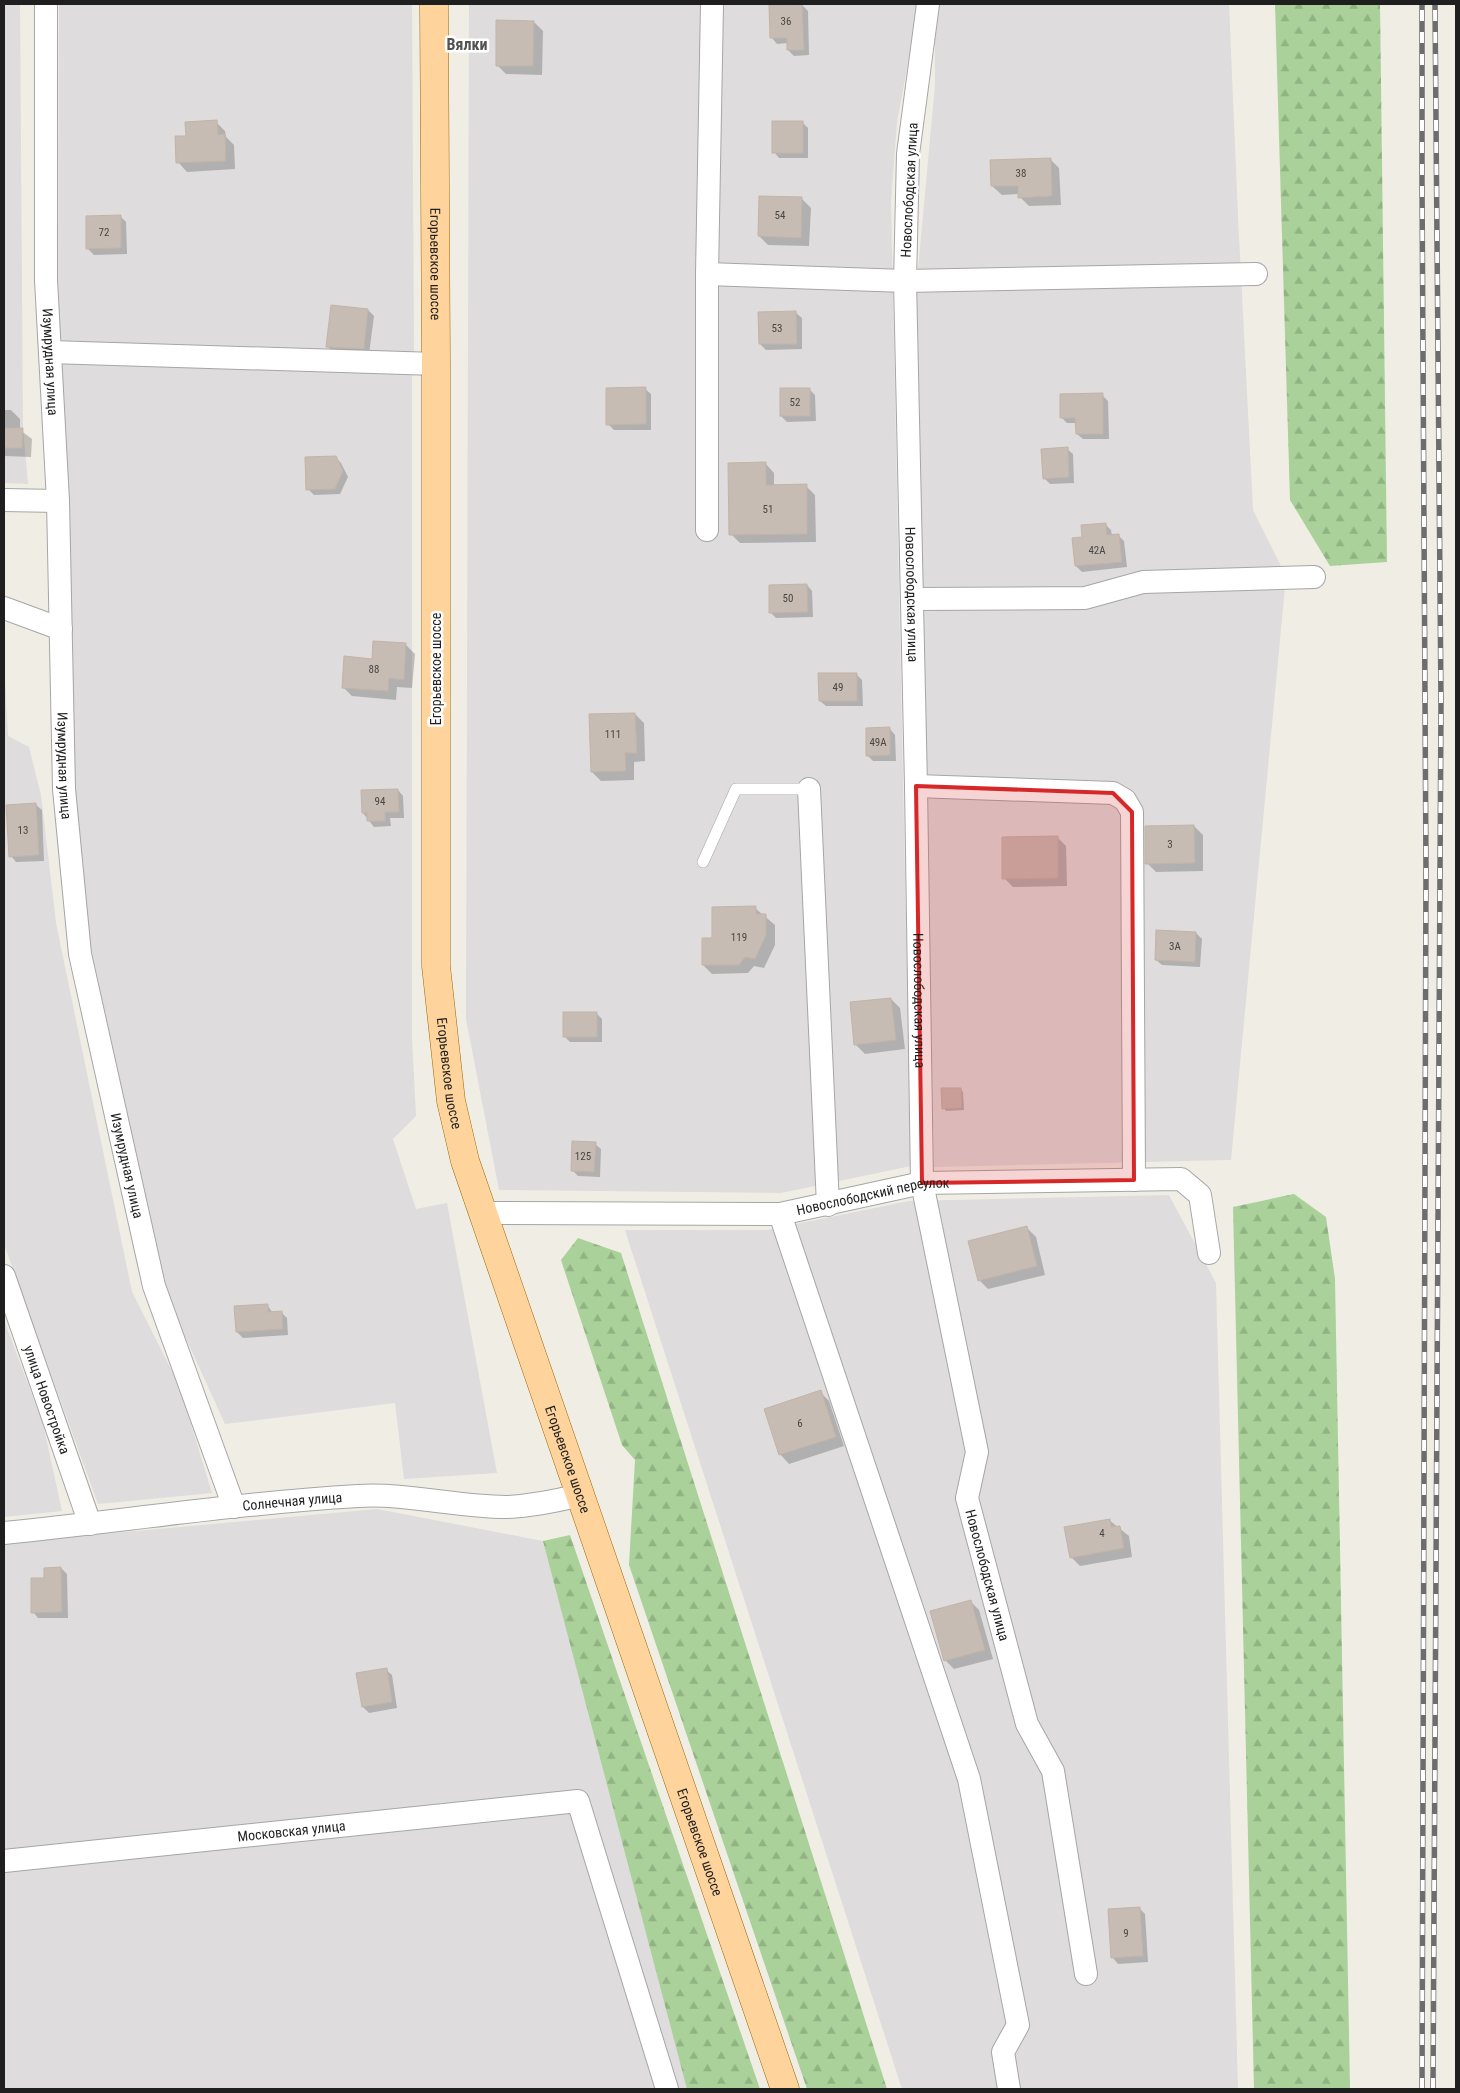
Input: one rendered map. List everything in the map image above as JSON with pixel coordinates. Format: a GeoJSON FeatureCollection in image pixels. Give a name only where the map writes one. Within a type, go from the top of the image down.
{"type":"FeatureCollection","features":[{"type":"Feature","properties":{"kind":"main road","name":"Егорьевское шоссе"},"geometry":{"type":"LineString","coordinates":[[434,4],[436,966],[453,1108],[465,1161],[785,2089]]}},
{"type":"Feature","properties":{"kind":"street","name":"Изумрудная улица"},"geometry":{"type":"LineString","coordinates":[[46,4],[46,280],[58,500],[64,789],[80,954],[154,1286],[234,1507]]}},
{"type":"Feature","properties":{"kind":"street"},"geometry":{"type":"LineString","coordinates":[[707,530],[707,274],[712,4]]}},
{"type":"Feature","properties":{"kind":"street","name":"Новослободская улица"},"geometry":{"type":"LineString","coordinates":[[928,4],[908,154],[905,281],[922,1183],[977,1452],[967,1498],[1027,1724],[1053,1770],[1086,1974]]}},
{"type":"Feature","properties":{"kind":"street"},"geometry":{"type":"LineString","coordinates":[[707,274],[905,281],[1256,274]]}},
{"type":"Feature","properties":{"kind":"street"},"geometry":{"type":"LineString","coordinates":[[50,352],[436,364]]}},
{"type":"Feature","properties":{"kind":"street"},"geometry":{"type":"LineString","coordinates":[[4,500],[58,500]]}},
{"type":"Feature","properties":{"kind":"street"},"geometry":{"type":"LineString","coordinates":[[912,599],[1085,598],[1143,582],[1314,577]]}},
{"type":"Feature","properties":{"kind":"street"},"geometry":{"type":"LineString","coordinates":[[4,608],[61,629]]}},
{"type":"Feature","properties":{"kind":"street"},"geometry":{"type":"LineString","coordinates":[[916,786],[1113,793],[1125,800],[1132,812],[1134,1180]]}},
{"type":"Feature","properties":{"kind":"street"},"geometry":{"type":"LineString","coordinates":[[808,788],[828,1205]]}},
{"type":"Feature","properties":{"kind":"street","name":"Новослободский переулок"},"geometry":{"type":"LineString","coordinates":[[483,1213],[780,1214],[922,1183],[1181,1179],[1200,1195],[1209,1253]]}},
{"type":"Feature","properties":{"kind":"street"},"geometry":{"type":"LineString","coordinates":[[780,1214],[968,1779],[1018,2025],[1003,2052],[1009,2089]]}},
{"type":"Feature","properties":{"kind":"street","name":"улица Новостройка"},"geometry":{"type":"LineString","coordinates":[[4,1276],[90,1524]]}},
{"type":"Feature","properties":{"kind":"street","name":"Солнечная улица"},"geometry":{"type":"LineString","coordinates":[[4,1532],[234,1507],[377,1495],[506,1507],[533,1505],[580,1495]]}},
{"type":"Feature","properties":{"kind":"street","name":"Московская улица"},"geometry":{"type":"LineString","coordinates":[[4,1861],[578,1801],[667,2089]]}},
{"type":"Feature","properties":{"kind":"lane"},"geometry":{"type":"LineString","coordinates":[[703,862],[736,790],[808,788]]}},
{"type":"Feature","properties":{"kind":"highlighted area"},"geometry":{"type":"Polygon","coordinates":[[[916,786],[1113,793],[1132,812],[1134,1180],[922,1183],[916,786]]]}},
{"type":"Feature","properties":{"kind":"shaded area"},"geometry":{"type":"Polygon","coordinates":[[[4,4],[20,4],[23,428],[28,484],[4,483],[4,4]]]}},
{"type":"Feature","properties":{"kind":"shaded area"},"geometry":{"type":"Polygon","coordinates":[[[59,4],[412,4],[414,354],[58,342],[59,4]]]}},
{"type":"Feature","properties":{"kind":"shaded area"},"geometry":{"type":"Polygon","coordinates":[[[469,4],[919,4],[897,122],[891,202],[911,1166],[781,1193],[499,1190],[466,1019],[469,4]]]}},
{"type":"Feature","properties":{"kind":"shaded area"},"geometry":{"type":"Polygon","coordinates":[[[935,4],[1229,4],[1253,510],[1286,576],[1231,1160],[934,1167],[916,292],[935,85],[935,4]]]}},
{"type":"Feature","properties":{"kind":"shaded area"},"geometry":{"type":"Polygon","coordinates":[[[56,360],[412,372],[412,1038],[416,1116],[393,1139],[416,1209],[447,1203],[497,1473],[404,1479],[395,1403],[225,1424],[157,1275],[80,910],[56,360]]]}},
{"type":"Feature","properties":{"kind":"shaded area"},"geometry":{"type":"Polygon","coordinates":[[[4,662],[8,736],[29,747],[41,795],[56,923],[132,1292],[179,1385],[212,1493],[98,1504],[4,1244],[4,662]]]}},
{"type":"Feature","properties":{"kind":"shaded area"},"geometry":{"type":"Polygon","coordinates":[[[1169,1195],[1216,1283],[1238,2089],[902,2089],[625,1230],[767,1230],[909,1201],[1169,1195]]]}},
{"type":"Feature","properties":{"kind":"shaded area"},"geometry":{"type":"Polygon","coordinates":[[[4,1320],[43,1424],[62,1511],[4,1517],[4,1320]]]}},
{"type":"Feature","properties":{"kind":"shaded area"},"geometry":{"type":"Polygon","coordinates":[[[377,1509],[543,1541],[697,2089],[4,2089],[4,1543],[377,1509]]]}},
{"type":"Feature","properties":{"kind":"green space"},"geometry":{"type":"Polygon","coordinates":[[[1275,4],[1380,4],[1387,562],[1330,566],[1290,500],[1275,4]]]}},
{"type":"Feature","properties":{"kind":"green space"},"geometry":{"type":"Polygon","coordinates":[[[1294,1194],[1326,1217],[1335,1279],[1350,2089],[1254,2089],[1233,1207],[1294,1194]]]}},
{"type":"Feature","properties":{"kind":"green space"},"geometry":{"type":"Polygon","coordinates":[[[578,1238],[621,1253],[887,2089],[807,2089],[629,1565],[635,1460],[622,1445],[561,1260],[578,1238]]]}},
{"type":"Feature","properties":{"kind":"green space"},"geometry":{"type":"Polygon","coordinates":[[[570,1535],[760,2089],[687,2089],[543,1541],[570,1535]]]}},
{"type":"Feature","properties":{"kind":"building"},"geometry":{"type":"Polygon","coordinates":[[[802,4],[804,50],[787,50],[787,38],[770,38],[769,5],[802,4]]]}},
{"type":"Feature","properties":{"kind":"building"},"geometry":{"type":"Polygon","coordinates":[[[496,20],[534,21],[533,66],[496,66],[496,20]]]}},
{"type":"Feature","properties":{"kind":"building"},"geometry":{"type":"Polygon","coordinates":[[[217,120],[218,135],[225,134],[226,161],[176,163],[175,136],[186,136],[185,122],[217,120]]]}},
{"type":"Feature","properties":{"kind":"building"},"geometry":{"type":"Polygon","coordinates":[[[772,121],[803,121],[803,153],[772,153],[772,121]]]}},
{"type":"Feature","properties":{"kind":"building"},"geometry":{"type":"Polygon","coordinates":[[[1051,158],[1052,196],[1018,198],[1018,186],[991,186],[990,160],[1051,158]]]}},
{"type":"Feature","properties":{"kind":"building"},"geometry":{"type":"Polygon","coordinates":[[[759,196],[802,197],[801,238],[758,236],[759,196]]]}},
{"type":"Feature","properties":{"kind":"building"},"geometry":{"type":"Polygon","coordinates":[[[121,215],[121,248],[86,249],[86,216],[121,215]]]}},
{"type":"Feature","properties":{"kind":"building"},"geometry":{"type":"Polygon","coordinates":[[[331,305],[368,309],[364,349],[326,347],[331,305]]]}},
{"type":"Feature","properties":{"kind":"building"},"geometry":{"type":"Polygon","coordinates":[[[796,311],[797,344],[759,344],[758,312],[796,311]]]}},
{"type":"Feature","properties":{"kind":"building"},"geometry":{"type":"Polygon","coordinates":[[[646,387],[646,424],[606,425],[606,388],[646,387]]]}},
{"type":"Feature","properties":{"kind":"building"},"geometry":{"type":"Polygon","coordinates":[[[780,388],[810,388],[810,416],[780,416],[780,388]]]}},
{"type":"Feature","properties":{"kind":"building"},"geometry":{"type":"Polygon","coordinates":[[[1103,393],[1103,434],[1076,434],[1075,418],[1060,418],[1060,394],[1103,393]]]}},
{"type":"Feature","properties":{"kind":"building"},"geometry":{"type":"Polygon","coordinates":[[[4,428],[23,428],[22,448],[4,448],[4,428]]]}},
{"type":"Feature","properties":{"kind":"building"},"geometry":{"type":"Polygon","coordinates":[[[1068,447],[1069,477],[1043,479],[1041,449],[1068,447]]]}},
{"type":"Feature","properties":{"kind":"building"},"geometry":{"type":"Polygon","coordinates":[[[336,456],[343,471],[335,489],[306,490],[305,457],[336,456]]]}},
{"type":"Feature","properties":{"kind":"building"},"geometry":{"type":"Polygon","coordinates":[[[766,462],[766,485],[807,484],[807,534],[729,535],[728,463],[766,462]]]}},
{"type":"Feature","properties":{"kind":"building"},"geometry":{"type":"Polygon","coordinates":[[[1106,523],[1107,535],[1119,534],[1122,562],[1075,566],[1072,538],[1082,537],[1081,525],[1106,523]]]}},
{"type":"Feature","properties":{"kind":"building"},"geometry":{"type":"Polygon","coordinates":[[[807,584],[808,612],[769,613],[769,585],[807,584]]]}},
{"type":"Feature","properties":{"kind":"building"},"geometry":{"type":"Polygon","coordinates":[[[373,641],[406,643],[404,680],[389,678],[388,691],[342,688],[344,656],[372,659],[373,641]]]}},
{"type":"Feature","properties":{"kind":"building"},"geometry":{"type":"Polygon","coordinates":[[[818,673],[857,673],[857,701],[819,701],[818,673]]]}},
{"type":"Feature","properties":{"kind":"building"},"geometry":{"type":"Polygon","coordinates":[[[635,713],[637,753],[625,753],[626,771],[591,772],[589,714],[635,713]]]}},
{"type":"Feature","properties":{"kind":"building"},"geometry":{"type":"Polygon","coordinates":[[[890,727],[890,755],[866,756],[866,728],[890,727]]]}},
{"type":"Feature","properties":{"kind":"building"},"geometry":{"type":"Polygon","coordinates":[[[398,789],[399,812],[385,812],[385,821],[367,821],[367,813],[362,813],[361,790],[398,789]]]}},
{"type":"Feature","properties":{"kind":"building"},"geometry":{"type":"Polygon","coordinates":[[[36,803],[39,855],[9,857],[6,805],[36,803]]]}},
{"type":"Feature","properties":{"kind":"building"},"geometry":{"type":"Polygon","coordinates":[[[1194,825],[1195,863],[1145,864],[1145,826],[1194,825]]]}},
{"type":"Feature","properties":{"kind":"building"},"geometry":{"type":"Polygon","coordinates":[[[1058,836],[1058,878],[1002,879],[1002,837],[1058,836]]]}},
{"type":"Feature","properties":{"kind":"building"},"geometry":{"type":"Polygon","coordinates":[[[756,906],[756,914],[766,914],[766,935],[755,959],[745,957],[739,965],[702,965],[702,938],[712,938],[712,907],[756,906]]]}},
{"type":"Feature","properties":{"kind":"building"},"geometry":{"type":"Polygon","coordinates":[[[1156,930],[1196,932],[1195,962],[1155,960],[1156,930]]]}},
{"type":"Feature","properties":{"kind":"building"},"geometry":{"type":"Polygon","coordinates":[[[891,998],[896,1040],[854,1045],[850,1002],[891,998]]]}},
{"type":"Feature","properties":{"kind":"building"},"geometry":{"type":"Polygon","coordinates":[[[563,1012],[597,1012],[597,1037],[563,1037],[563,1012]]]}},
{"type":"Feature","properties":{"kind":"building"},"geometry":{"type":"Polygon","coordinates":[[[941,1088],[961,1088],[962,1108],[942,1109],[941,1088]]]}},
{"type":"Feature","properties":{"kind":"building"},"geometry":{"type":"Polygon","coordinates":[[[572,1141],[596,1142],[594,1172],[571,1171],[572,1141]]]}},
{"type":"Feature","properties":{"kind":"building"},"geometry":{"type":"Polygon","coordinates":[[[1027,1226],[1037,1266],[978,1281],[968,1241],[1027,1226]]]}},
{"type":"Feature","properties":{"kind":"building"},"geometry":{"type":"Polygon","coordinates":[[[268,1304],[268,1312],[282,1311],[283,1329],[236,1332],[234,1306],[268,1304]]]}},
{"type":"Feature","properties":{"kind":"building"},"geometry":{"type":"Polygon","coordinates":[[[821,1390],[836,1437],[779,1455],[764,1409],[821,1390]]]}},
{"type":"Feature","properties":{"kind":"building"},"geometry":{"type":"Polygon","coordinates":[[[1110,1519],[1111,1527],[1120,1526],[1124,1548],[1070,1558],[1064,1527],[1110,1519]]]}},
{"type":"Feature","properties":{"kind":"building"},"geometry":{"type":"Polygon","coordinates":[[[61,1567],[62,1612],[31,1613],[31,1578],[44,1578],[44,1568],[61,1567]]]}},
{"type":"Feature","properties":{"kind":"building"},"geometry":{"type":"Polygon","coordinates":[[[971,1600],[985,1650],[944,1661],[930,1611],[971,1600]]]}},
{"type":"Feature","properties":{"kind":"building"},"geometry":{"type":"Polygon","coordinates":[[[387,1668],[392,1702],[362,1707],[356,1673],[387,1668]]]}},
{"type":"Feature","properties":{"kind":"building"},"geometry":{"type":"Polygon","coordinates":[[[1140,1907],[1143,1956],[1111,1958],[1108,1909],[1140,1907]]]}},
{"type":"Feature","properties":{"kind":"railway"},"geometry":{"type":"LineString","coordinates":[[1422,4],[1426,870],[1422,2089]]}},
{"type":"Feature","properties":{"kind":"railway"},"geometry":{"type":"LineString","coordinates":[[1433,2089],[1441,702],[1435,4]]}},
{"type":"Feature","properties":{"kind":"district","name":"Вялки"},"geometry":{"type":"Point","coordinates":[467,44]}}]}
